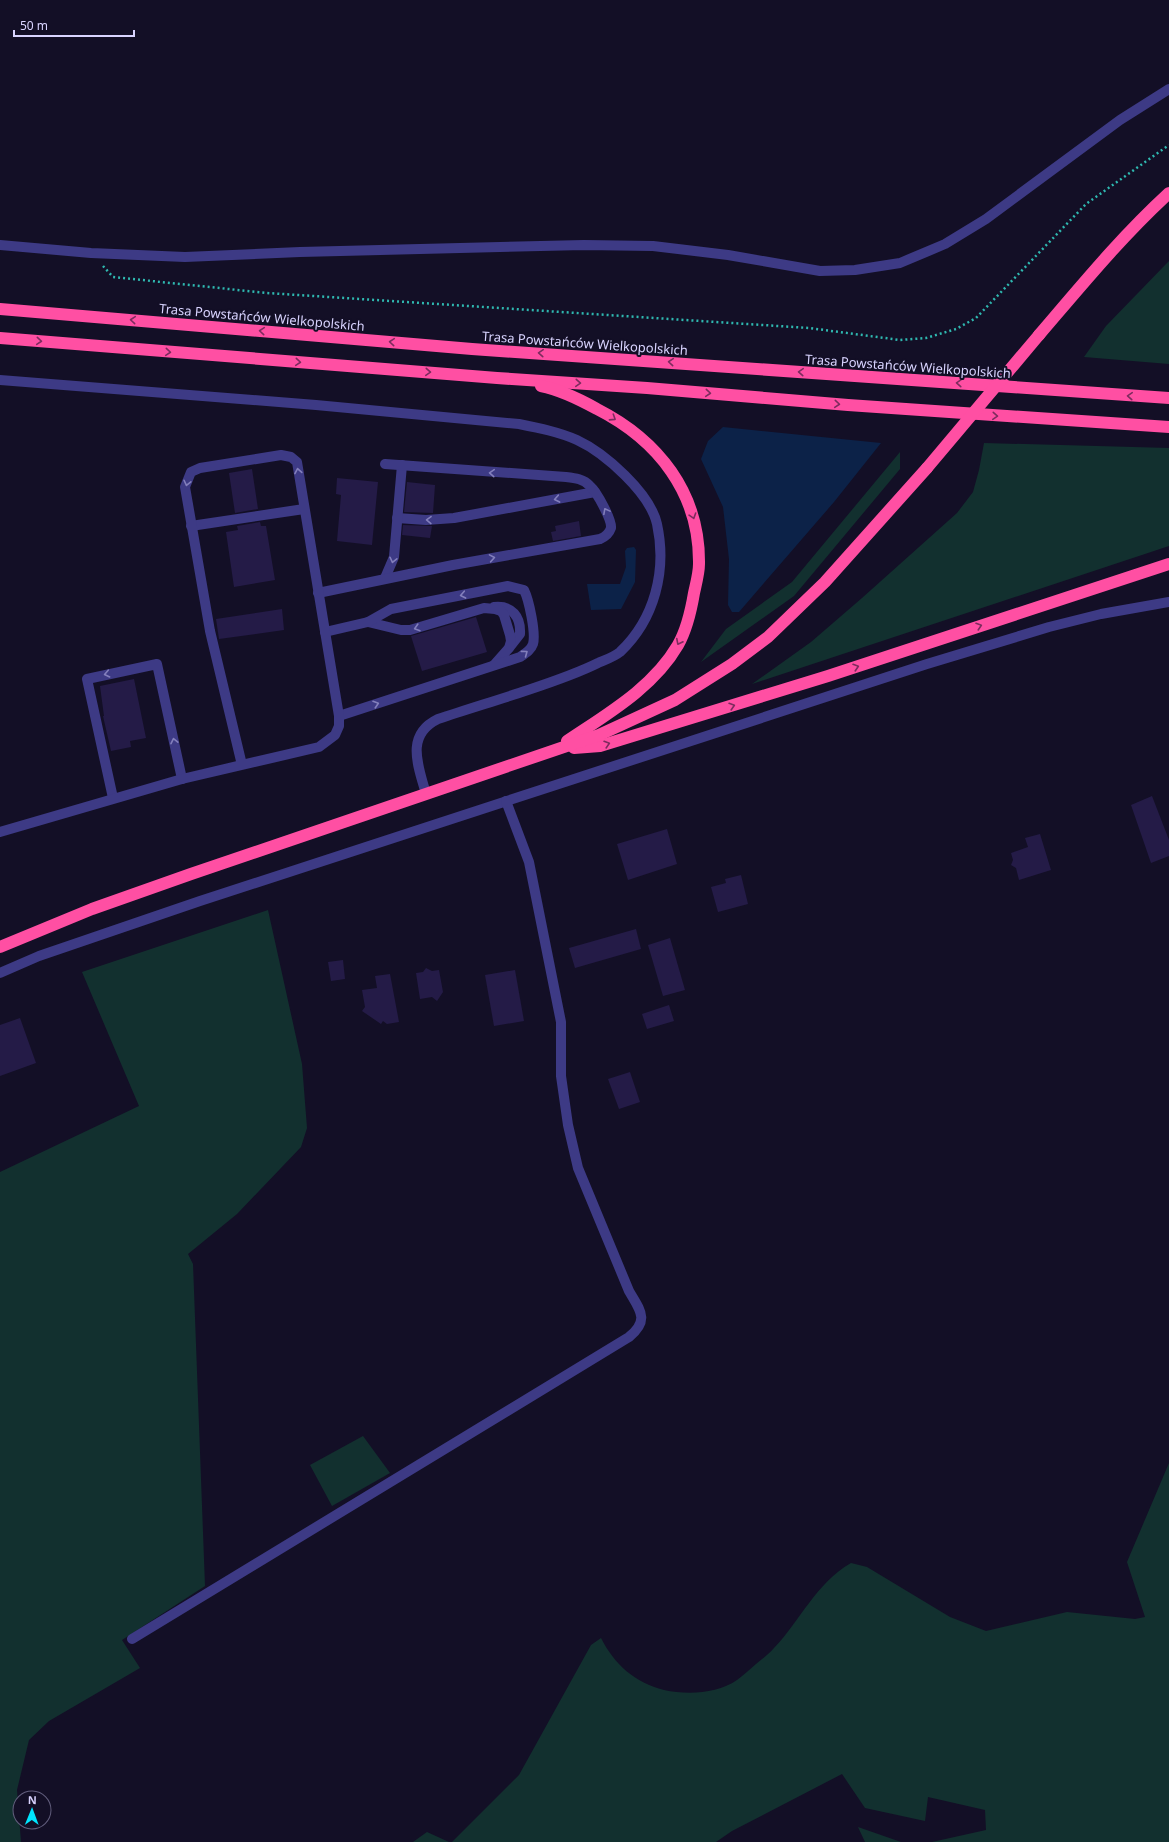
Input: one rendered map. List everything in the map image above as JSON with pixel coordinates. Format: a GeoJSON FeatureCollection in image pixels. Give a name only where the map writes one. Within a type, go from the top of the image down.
{"type":"FeatureCollection","features":[{"type":"Feature","properties":{"kind":"highway"},"geometry":{"type":"LineString","coordinates":[[0,947],[92,910],[184,876],[599,735],[675,700],[732,664],[768,637],[825,582],[927,468],[1104,257],[1169,193]]}},
{"type":"Feature","properties":{"kind":"highway","name":"Trasa Powstańców Wielkopolskich"},"geometry":{"type":"LineString","coordinates":[[0,309],[472,349],[1169,398]]}},
{"type":"Feature","properties":{"kind":"highway"},"geometry":{"type":"LineString","coordinates":[[0,338],[497,378],[639,387],[1054,420],[1169,427]]}},
{"type":"Feature","properties":{"kind":"highway"},"geometry":{"type":"LineString","coordinates":[[497,378],[556,389],[609,415],[635,433],[658,453],[676,477],[688,501],[695,521],[699,565],[689,620],[678,645],[652,680],[555,750]]}},
{"type":"Feature","properties":{"kind":"highway"},"geometry":{"type":"LineString","coordinates":[[555,750],[600,746],[836,673],[1169,564]]}},
{"type":"Feature","properties":{"kind":"street"},"geometry":{"type":"LineString","coordinates":[[0,244],[91,252],[185,257],[308,251],[584,245],[653,246],[728,255],[820,271],[855,270],[900,263],[945,244],[986,219],[1120,120],[1169,89]]}},
{"type":"Feature","properties":{"kind":"street"},"geometry":{"type":"LineString","coordinates":[[0,380],[519,424],[550,430],[577,440],[599,453],[621,471],[643,496],[657,523],[661,559],[660,576],[654,600],[640,629],[619,653],[579,673],[438,719],[428,724],[420,735],[417,746],[417,757],[426,794]]}},
{"type":"Feature","properties":{"kind":"street"},"geometry":{"type":"LineString","coordinates":[[0,832],[182,779],[242,766],[320,747],[335,735],[339,726],[339,716],[296,462],[291,457],[281,455],[235,461],[200,468],[191,472],[185,487],[210,631],[242,766]]}},
{"type":"Feature","properties":{"kind":"street"},"geometry":{"type":"LineString","coordinates":[[318,593],[385,578],[593,540],[606,536],[611,529],[610,519],[595,492],[583,481],[575,478],[385,464]]}},
{"type":"Feature","properties":{"kind":"street"},"geometry":{"type":"LineString","coordinates":[[385,578],[394,557],[402,465]]}},
{"type":"Feature","properties":{"kind":"street"},"geometry":{"type":"LineString","coordinates":[[397,518],[426,520],[454,518],[595,492]]}},
{"type":"Feature","properties":{"kind":"street"},"geometry":{"type":"LineString","coordinates":[[191,526],[304,509]]}},
{"type":"Feature","properties":{"kind":"street"},"geometry":{"type":"LineString","coordinates":[[325,632],[368,622],[391,610],[508,586],[524,590],[528,597],[534,638],[531,649],[520,657],[339,716]]}},
{"type":"Feature","properties":{"kind":"street"},"geometry":{"type":"LineString","coordinates":[[0,973],[39,956],[207,898],[926,664],[1101,614],[1169,602]]}},
{"type":"Feature","properties":{"kind":"street"},"geometry":{"type":"LineString","coordinates":[[368,622],[401,630],[410,630],[484,608],[505,607],[514,612],[520,629],[520,634],[492,666]]}},
{"type":"Feature","properties":{"kind":"street"},"geometry":{"type":"LineString","coordinates":[[113,798],[87,679],[157,664],[182,779]]}},
{"type":"Feature","properties":{"kind":"street"},"geometry":{"type":"LineString","coordinates":[[132,1639],[629,1337],[641,1324],[642,1317],[640,1309],[629,1291],[578,1168],[568,1125],[561,1076],[561,1022],[529,862],[506,800]]}},
{"type":"Feature","properties":{"kind":"path"},"geometry":{"type":"LineString","coordinates":[[91,252],[113,277],[267,293],[809,328],[906,340],[926,338],[956,329],[976,318],[1086,204],[1169,145]]}},
{"type":"Feature","properties":{"kind":"green space"},"geometry":{"type":"Polygon","coordinates":[[[1169,261],[1169,364],[1084,357],[1106,326],[1169,261]]]}},
{"type":"Feature","properties":{"kind":"green space"},"geometry":{"type":"Polygon","coordinates":[[[984,443],[1169,448],[1169,546],[752,684],[811,642],[957,513],[973,492],[984,443]]]}},
{"type":"Feature","properties":{"kind":"green space"},"geometry":{"type":"Polygon","coordinates":[[[900,452],[900,469],[794,596],[701,662],[726,629],[792,582],[900,452]]]}},
{"type":"Feature","properties":{"kind":"green space"},"geometry":{"type":"Polygon","coordinates":[[[268,910],[302,1064],[307,1128],[301,1147],[237,1214],[188,1254],[193,1264],[205,1586],[122,1640],[140,1668],[49,1721],[29,1740],[17,1790],[12,1790],[12,1830],[20,1830],[21,1842],[0,1842],[0,1172],[139,1106],[82,972],[268,910]]]}},
{"type":"Feature","properties":{"kind":"green space"},"geometry":{"type":"Polygon","coordinates":[[[363,1436],[390,1473],[332,1506],[310,1465],[363,1436]]]}},
{"type":"Feature","properties":{"kind":"green space"},"geometry":{"type":"Polygon","coordinates":[[[1169,1463],[1169,1842],[932,1842],[986,1830],[985,1810],[928,1797],[925,1821],[865,1808],[842,1774],[732,1831],[716,1842],[452,1842],[519,1775],[591,1645],[601,1638],[612,1656],[619,1664],[626,1671],[644,1683],[673,1692],[692,1693],[711,1691],[729,1685],[737,1680],[770,1652],[784,1637],[809,1603],[828,1581],[851,1563],[867,1567],[950,1617],[986,1631],[1067,1612],[1135,1619],[1145,1617],[1127,1562],[1169,1463]]]}},
{"type":"Feature","properties":{"kind":"green space"},"geometry":{"type":"Polygon","coordinates":[[[858,1827],[901,1842],[865,1842],[858,1827]]]}},
{"type":"Feature","properties":{"kind":"green space"},"geometry":{"type":"Polygon","coordinates":[[[427,1832],[449,1842],[413,1842],[427,1832]]]}},
{"type":"Feature","properties":{"kind":"water"},"geometry":{"type":"Polygon","coordinates":[[[723,427],[881,443],[834,502],[739,612],[732,612],[728,605],[729,559],[723,507],[701,459],[708,441],[723,427]]]}},
{"type":"Feature","properties":{"kind":"water"},"geometry":{"type":"Polygon","coordinates":[[[634,547],[636,550],[635,582],[621,609],[591,610],[587,584],[620,584],[626,567],[625,551],[627,548],[634,547]]]}},
{"type":"Feature","properties":{"kind":"building"},"geometry":{"type":"Polygon","coordinates":[[[252,469],[258,509],[235,513],[229,473],[252,469]]]}},
{"type":"Feature","properties":{"kind":"building"},"geometry":{"type":"Polygon","coordinates":[[[337,478],[378,482],[372,545],[337,541],[341,495],[336,494],[337,478]]]}},
{"type":"Feature","properties":{"kind":"building"},"geometry":{"type":"Polygon","coordinates":[[[407,482],[435,485],[433,513],[404,512],[407,482]]]}},
{"type":"Feature","properties":{"kind":"building"},"geometry":{"type":"Polygon","coordinates":[[[579,521],[581,536],[553,541],[551,532],[556,531],[555,526],[579,521]]]}},
{"type":"Feature","properties":{"kind":"building"},"geometry":{"type":"Polygon","coordinates":[[[260,522],[261,526],[266,526],[275,580],[234,587],[226,532],[238,530],[237,526],[260,522]]]}},
{"type":"Feature","properties":{"kind":"building"},"geometry":{"type":"Polygon","coordinates":[[[403,525],[432,526],[430,538],[402,535],[403,525]]]}},
{"type":"Feature","properties":{"kind":"building"},"geometry":{"type":"Polygon","coordinates":[[[282,609],[284,630],[219,639],[216,619],[282,609]]]}},
{"type":"Feature","properties":{"kind":"building"},"geometry":{"type":"Polygon","coordinates":[[[476,617],[487,652],[422,671],[411,636],[476,617]]]}},
{"type":"Feature","properties":{"kind":"building"},"geometry":{"type":"Polygon","coordinates":[[[134,679],[146,738],[130,741],[131,747],[111,751],[103,716],[100,686],[134,679]]]}},
{"type":"Feature","properties":{"kind":"building"},"geometry":{"type":"Polygon","coordinates":[[[1152,796],[1169,840],[1169,856],[1151,863],[1131,805],[1152,796]]]}},
{"type":"Feature","properties":{"kind":"building"},"geometry":{"type":"Polygon","coordinates":[[[667,829],[677,864],[628,880],[617,844],[667,829]]]}},
{"type":"Feature","properties":{"kind":"building"},"geometry":{"type":"Polygon","coordinates":[[[1040,834],[1051,870],[1019,880],[1016,868],[1011,865],[1013,860],[1011,853],[1028,847],[1025,838],[1040,834]]]}},
{"type":"Feature","properties":{"kind":"building"},"geometry":{"type":"Polygon","coordinates":[[[741,875],[748,904],[718,912],[711,887],[726,883],[725,879],[741,875]]]}},
{"type":"Feature","properties":{"kind":"building"},"geometry":{"type":"Polygon","coordinates":[[[636,929],[641,949],[575,968],[569,948],[636,929]]]}},
{"type":"Feature","properties":{"kind":"building"},"geometry":{"type":"Polygon","coordinates":[[[670,938],[685,990],[663,996],[648,945],[670,938]]]}},
{"type":"Feature","properties":{"kind":"building"},"geometry":{"type":"Polygon","coordinates":[[[343,960],[345,979],[331,981],[328,962],[343,960]]]}},
{"type":"Feature","properties":{"kind":"building"},"geometry":{"type":"Polygon","coordinates":[[[426,968],[432,971],[439,970],[443,992],[437,1001],[432,997],[420,999],[416,973],[423,972],[426,968]]]}},
{"type":"Feature","properties":{"kind":"building"},"geometry":{"type":"Polygon","coordinates":[[[515,970],[524,1021],[494,1026],[485,975],[515,970]]]}},
{"type":"Feature","properties":{"kind":"building"},"geometry":{"type":"Polygon","coordinates":[[[390,974],[399,1022],[387,1024],[383,1021],[381,1024],[362,1011],[365,1007],[362,990],[377,988],[375,976],[390,974]]]}},
{"type":"Feature","properties":{"kind":"building"},"geometry":{"type":"Polygon","coordinates":[[[669,1005],[674,1021],[647,1029],[642,1014],[669,1005]]]}},
{"type":"Feature","properties":{"kind":"building"},"geometry":{"type":"Polygon","coordinates":[[[20,1018],[36,1063],[0,1076],[0,1025],[20,1018]]]}},
{"type":"Feature","properties":{"kind":"building"},"geometry":{"type":"Polygon","coordinates":[[[630,1072],[640,1102],[619,1109],[608,1079],[630,1072]]]}}]}
